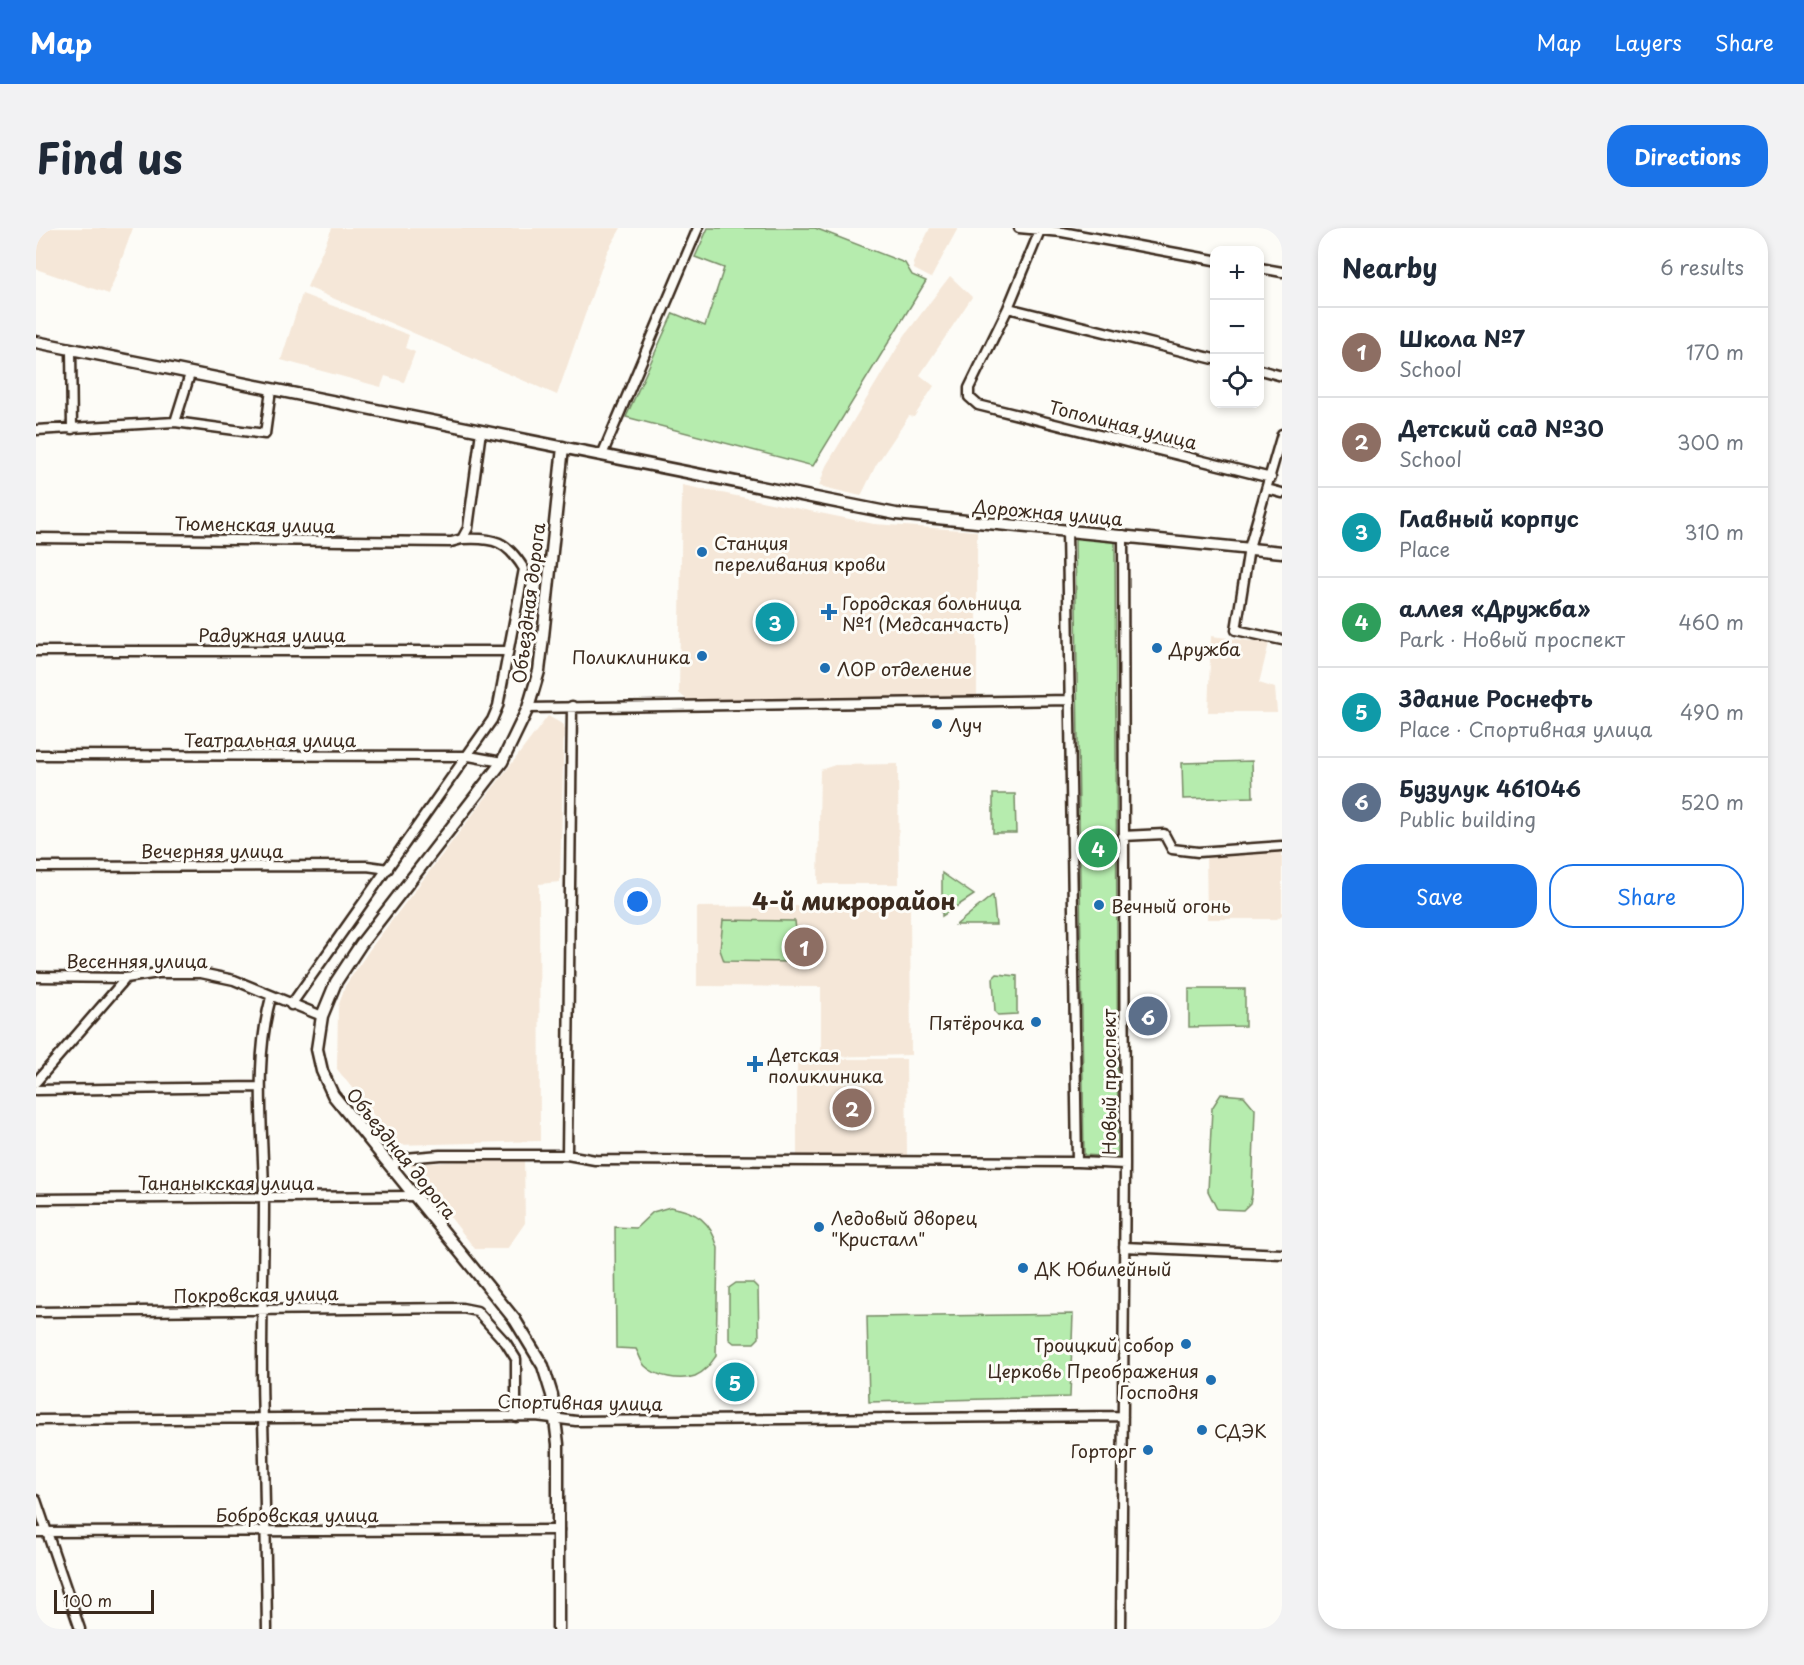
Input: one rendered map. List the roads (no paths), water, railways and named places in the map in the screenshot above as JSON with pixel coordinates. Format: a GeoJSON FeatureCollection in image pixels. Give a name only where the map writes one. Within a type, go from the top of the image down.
{"type":"FeatureCollection","features":[{"type":"Feature","properties":{"kind":"main road","name":"Дорожная улица"},"geometry":{"type":"LineString","coordinates":[[36,342],[896,514],[1282,552]]}},
{"type":"Feature","properties":{"kind":"main road","name":"Объездная дорога"},"geometry":{"type":"LineString","coordinates":[[558,1629],[559,1530],[556,1418],[548,1379],[527,1336],[348,1114],[326,1082],[317,1049],[322,1016],[336,982],[361,944],[502,762],[528,708],[542,646],[563,447]]}},
{"type":"Feature","properties":{"kind":"street"},"geometry":{"type":"LineString","coordinates":[[602,455],[698,228]]}},
{"type":"Feature","properties":{"kind":"street"},"geometry":{"type":"LineString","coordinates":[[1019,228],[1041,228],[1210,259]]}},
{"type":"Feature","properties":{"kind":"street"},"geometry":{"type":"LineString","coordinates":[[1041,228],[1008,308],[1210,358]]}},
{"type":"Feature","properties":{"kind":"street"},"geometry":{"type":"LineString","coordinates":[[1264,269],[1282,272]]}},
{"type":"Feature","properties":{"kind":"street","name":"Тополиная улица"},"geometry":{"type":"LineString","coordinates":[[1008,308],[969,388],[969,397],[978,405],[1271,478]]}},
{"type":"Feature","properties":{"kind":"street"},"geometry":{"type":"LineString","coordinates":[[71,350],[72,429]]}},
{"type":"Feature","properties":{"kind":"street"},"geometry":{"type":"LineString","coordinates":[[1264,371],[1282,376]]}},
{"type":"Feature","properties":{"kind":"street"},"geometry":{"type":"LineString","coordinates":[[175,422],[190,374]]}},
{"type":"Feature","properties":{"kind":"street"},"geometry":{"type":"LineString","coordinates":[[36,430],[175,422],[265,434],[271,390]]}},
{"type":"Feature","properties":{"kind":"street"},"geometry":{"type":"LineString","coordinates":[[462,539],[468,528],[481,431]]}},
{"type":"Feature","properties":{"kind":"street"},"geometry":{"type":"LineString","coordinates":[[1282,434],[1249,548],[1236,630],[1282,640]]}},
{"type":"Feature","properties":{"kind":"street"},"geometry":{"type":"LineString","coordinates":[[1267,489],[1282,493]]}},
{"type":"Feature","properties":{"kind":"street"},"geometry":{"type":"LineString","coordinates":[[1067,530],[1077,1162]]}},
{"type":"Feature","properties":{"kind":"street","name":"Новый проспект"},"geometry":{"type":"LineString","coordinates":[[1121,1629],[1125,1164],[1123,535]]}},
{"type":"Feature","properties":{"kind":"street","name":"Тюменская улица"},"geometry":{"type":"LineString","coordinates":[[36,538],[451,542],[462,539],[498,540],[524,569],[508,651]]}},
{"type":"Feature","properties":{"kind":"street","name":"Радужная улица"},"geometry":{"type":"LineString","coordinates":[[36,651],[508,651]]}},
{"type":"Feature","properties":{"kind":"street"},"geometry":{"type":"LineString","coordinates":[[291,1005],[469,756],[498,706],[508,651]]}},
{"type":"Feature","properties":{"kind":"street"},"geometry":{"type":"LineString","coordinates":[[528,708],[1070,700]]}},
{"type":"Feature","properties":{"kind":"street"},"geometry":{"type":"LineString","coordinates":[[567,1155],[572,706]]}},
{"type":"Feature","properties":{"kind":"street","name":"Театральная улица"},"geometry":{"type":"LineString","coordinates":[[36,755],[469,756],[502,762]]}},
{"type":"Feature","properties":{"kind":"street"},"geometry":{"type":"LineString","coordinates":[[1123,836],[1164,834],[1172,849],[1198,852],[1282,846]]}},
{"type":"Feature","properties":{"kind":"street","name":"Вечерняя улица"},"geometry":{"type":"LineString","coordinates":[[36,867],[367,866],[388,869]]}},
{"type":"Feature","properties":{"kind":"street","name":"Весенняя улица"},"geometry":{"type":"LineString","coordinates":[[36,976],[126,978],[158,973],[201,973],[234,980],[322,1016]]}},
{"type":"Feature","properties":{"kind":"street"},"geometry":{"type":"LineString","coordinates":[[36,1082],[126,978]]}},
{"type":"Feature","properties":{"kind":"street"},"geometry":{"type":"LineString","coordinates":[[267,1629],[262,1311],[264,1199],[260,1087],[265,1019],[271,997]]}},
{"type":"Feature","properties":{"kind":"street"},"geometry":{"type":"LineString","coordinates":[[36,1090],[260,1087]]}},
{"type":"Feature","properties":{"kind":"street"},"geometry":{"type":"LineString","coordinates":[[392,1166],[405,1158],[415,1156],[567,1155],[603,1160],[1125,1164]]}},
{"type":"Feature","properties":{"kind":"street","name":"Тананыкская улица"},"geometry":{"type":"LineString","coordinates":[[36,1199],[416,1196]]}},
{"type":"Feature","properties":{"kind":"street"},"geometry":{"type":"LineString","coordinates":[[1124,1247],[1282,1254]]}},
{"type":"Feature","properties":{"kind":"street","name":"Покровская улица"},"geometry":{"type":"LineString","coordinates":[[36,1312],[462,1308],[477,1311],[506,1343],[516,1359],[516,1416]]}},
{"type":"Feature","properties":{"kind":"street","name":"Спортивная улица"},"geometry":{"type":"LineString","coordinates":[[36,1420],[263,1420],[516,1416],[576,1421],[774,1420],[921,1416],[1123,1416]]}},
{"type":"Feature","properties":{"kind":"street"},"geometry":{"type":"LineString","coordinates":[[36,1500],[80,1629]]}},
{"type":"Feature","properties":{"kind":"street","name":"Бобровская улица"},"geometry":{"type":"LineString","coordinates":[[36,1532],[559,1530]]}},
{"type":"Feature","properties":{"kind":"place","name":"Станция переливания крови"},"geometry":{"type":"Point","coordinates":[702,552]}},
{"type":"Feature","properties":{"kind":"place","name":"Городская больница №1 (Медсанчасть)"},"geometry":{"type":"Point","coordinates":[829,612]}},
{"type":"Feature","properties":{"kind":"place","name":"Главный корпус"},"geometry":{"type":"Point","coordinates":[775,622]}},
{"type":"Feature","properties":{"kind":"place","name":"Дружба"},"geometry":{"type":"Point","coordinates":[1157,648]}},
{"type":"Feature","properties":{"kind":"place","name":"Поликлиника"},"geometry":{"type":"Point","coordinates":[702,656]}},
{"type":"Feature","properties":{"kind":"place","name":"ЛОР отделение"},"geometry":{"type":"Point","coordinates":[825,668]}},
{"type":"Feature","properties":{"kind":"place","name":"Луч"},"geometry":{"type":"Point","coordinates":[937,724]}},
{"type":"Feature","properties":{"kind":"place","name":"аллея «Дружба»"},"geometry":{"type":"Point","coordinates":[1098,848]}},
{"type":"Feature","properties":{"kind":"place","name":"Вечный огонь"},"geometry":{"type":"Point","coordinates":[1099,905]}},
{"type":"Feature","properties":{"kind":"place","name":"Школа №7"},"geometry":{"type":"Point","coordinates":[804,947]}},
{"type":"Feature","properties":{"kind":"place","name":"Бузулук 461046"},"geometry":{"type":"Point","coordinates":[1148,1016]}},
{"type":"Feature","properties":{"kind":"place","name":"Пятёрочка"},"geometry":{"type":"Point","coordinates":[1036,1022]}},
{"type":"Feature","properties":{"kind":"place","name":"Детская поликлиника"},"geometry":{"type":"Point","coordinates":[755,1064]}},
{"type":"Feature","properties":{"kind":"place","name":"Детский сад №30"},"geometry":{"type":"Point","coordinates":[852,1108]}},
{"type":"Feature","properties":{"kind":"place","name":"Ледовый дворец \"Кристалл\""},"geometry":{"type":"Point","coordinates":[819,1227]}},
{"type":"Feature","properties":{"kind":"place","name":"ДК Юбилейный"},"geometry":{"type":"Point","coordinates":[1023,1268]}},
{"type":"Feature","properties":{"kind":"place","name":"Троицкий собор"},"geometry":{"type":"Point","coordinates":[1186,1344]}},
{"type":"Feature","properties":{"kind":"place","name":"Церковь Преображения Господня"},"geometry":{"type":"Point","coordinates":[1211,1380]}},
{"type":"Feature","properties":{"kind":"place","name":"Здание Роснефть"},"geometry":{"type":"Point","coordinates":[735,1382]}},
{"type":"Feature","properties":{"kind":"place","name":"СДЭК"},"geometry":{"type":"Point","coordinates":[1202,1430]}},
{"type":"Feature","properties":{"kind":"place","name":"Горторг"},"geometry":{"type":"Point","coordinates":[1148,1450]}},
{"type":"Feature","properties":{"kind":"district","name":"4-й микрорайон"},"geometry":{"type":"Point","coordinates":[854,900]}}]}
